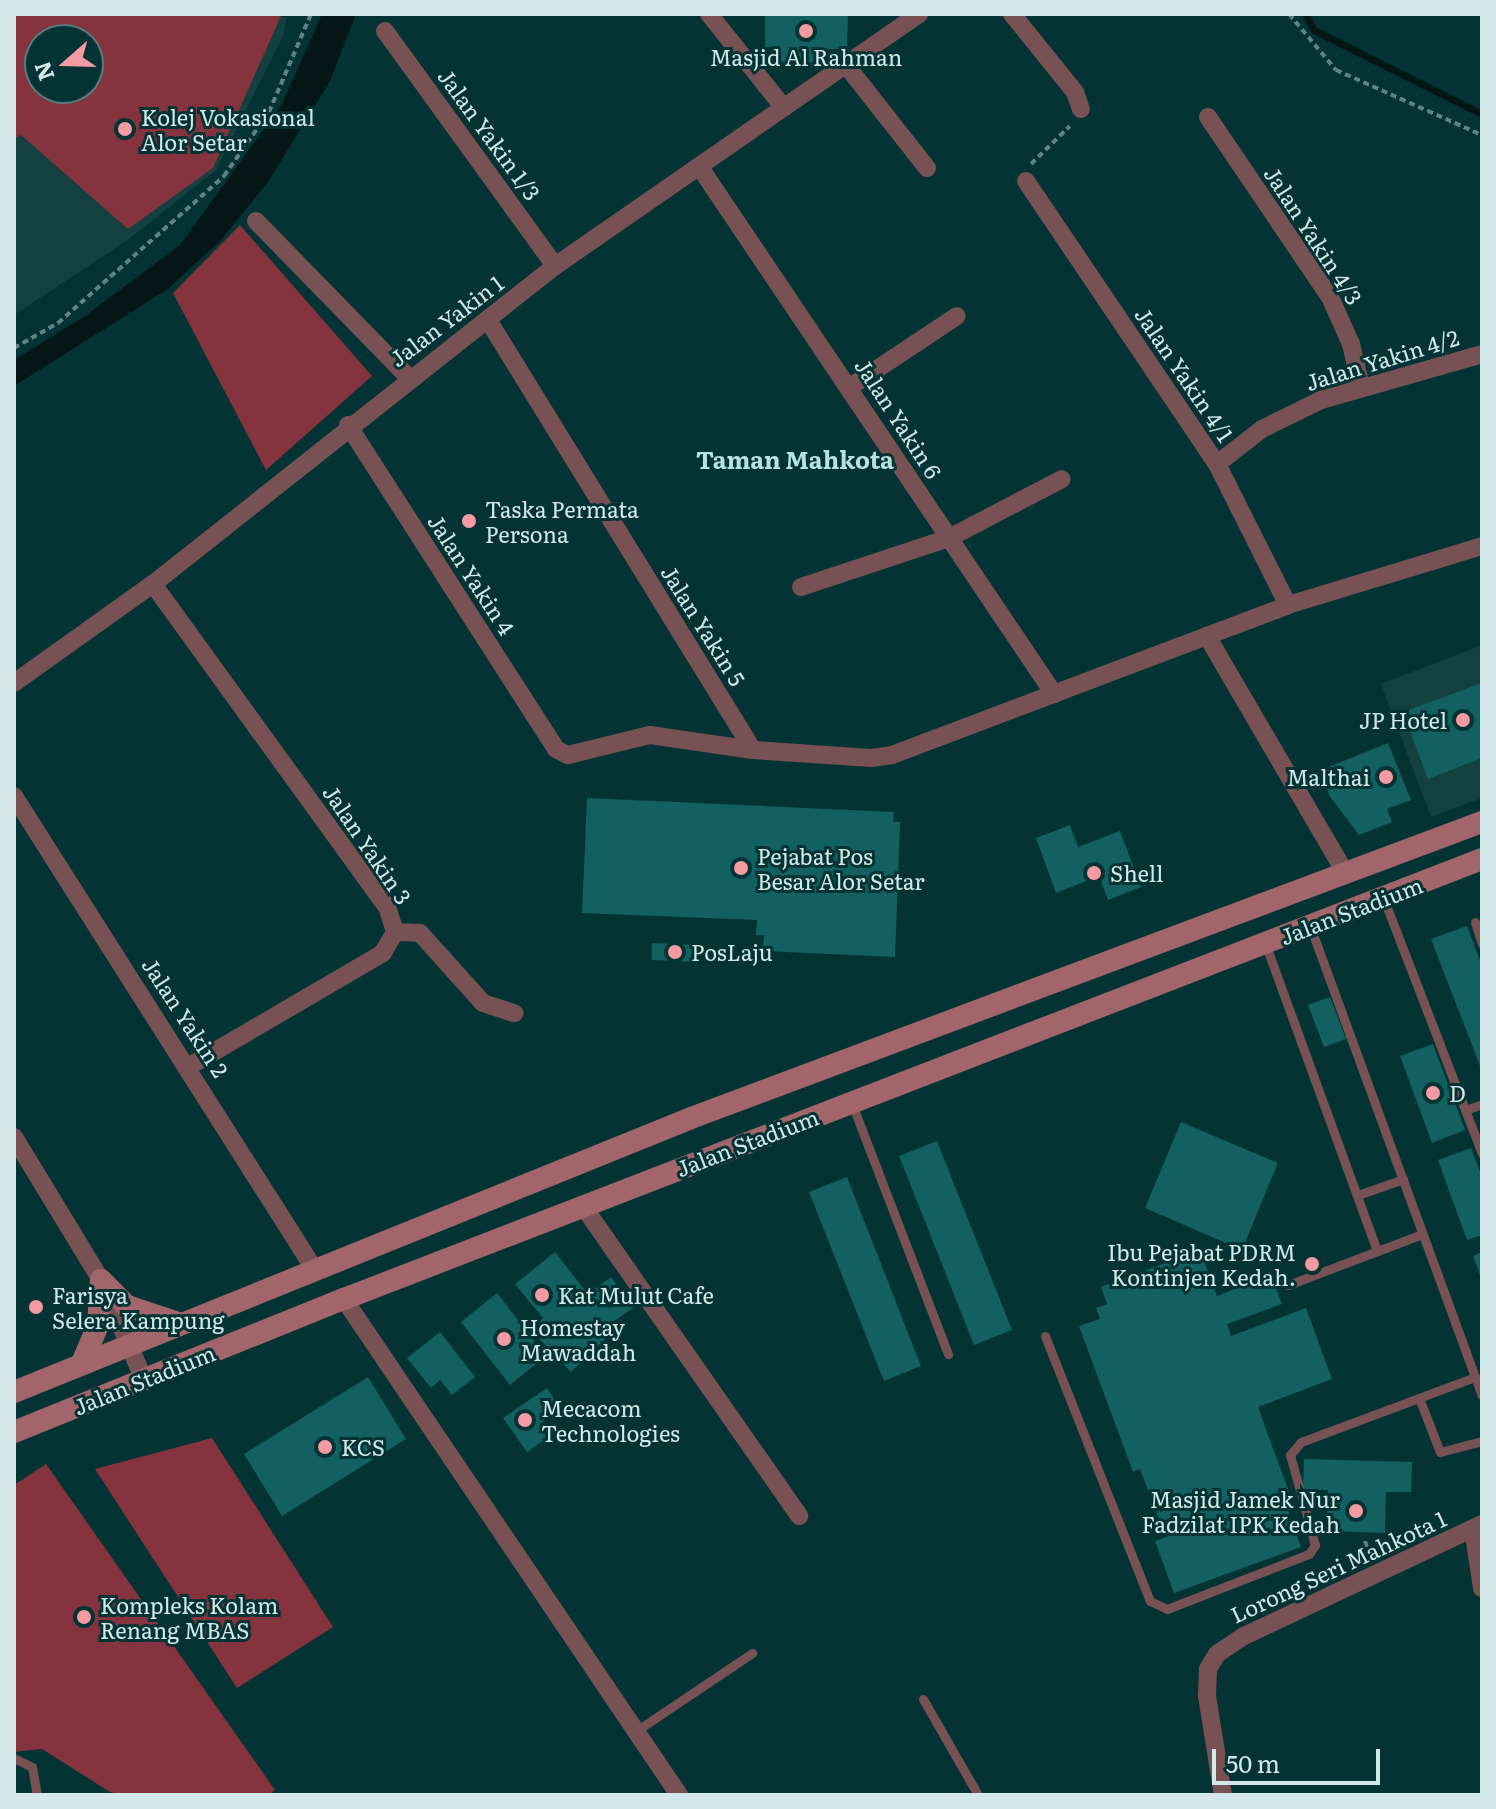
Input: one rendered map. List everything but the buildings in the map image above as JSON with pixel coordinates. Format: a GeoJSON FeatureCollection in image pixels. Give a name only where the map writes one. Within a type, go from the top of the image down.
{"type":"FeatureCollection","features":[{"type":"Feature","properties":{"kind":"main road","name":"Jalan Stadium"},"geometry":{"type":"LineString","coordinates":[[14,1392],[313,1267],[1344,870],[1482,822]]}},
{"type":"Feature","properties":{"kind":"main road","name":"Jalan Stadium"},"geometry":{"type":"LineString","coordinates":[[14,1432],[851,1101],[1482,859]]}},
{"type":"Feature","properties":{"kind":"main road"},"geometry":{"type":"LineString","coordinates":[[101,1280],[135,1311],[179,1323]]}},
{"type":"Feature","properties":{"kind":"main road"},"geometry":{"type":"LineString","coordinates":[[82,1363],[98,1325],[101,1280]]}},
{"type":"Feature","properties":{"kind":"street"},"geometry":{"type":"LineString","coordinates":[[709,14],[784,108]]}},
{"type":"Feature","properties":{"kind":"street","name":"Jalan Yakin 1"},"geometry":{"type":"LineString","coordinates":[[14,683],[153,584],[348,425],[555,266],[701,169],[919,14]]}},
{"type":"Feature","properties":{"kind":"street"},"geometry":{"type":"LineString","coordinates":[[1012,14],[1075,92],[1081,109]]}},
{"type":"Feature","properties":{"kind":"street","name":"Jalan Yakin 1/3"},"geometry":{"type":"LineString","coordinates":[[385,31],[555,266]]}},
{"type":"Feature","properties":{"kind":"street"},"geometry":{"type":"LineString","coordinates":[[846,65],[927,168]]}},
{"type":"Feature","properties":{"kind":"street","name":"Jalan Yakin 4/3"},"geometry":{"type":"LineString","coordinates":[[1208,117],[1330,297],[1351,344],[1361,387]]}},
{"type":"Feature","properties":{"kind":"street","name":"Jalan Yakin 6"},"geometry":{"type":"LineString","coordinates":[[701,169],[1054,694]]}},
{"type":"Feature","properties":{"kind":"street","name":"Jalan Yakin 4/1"},"geometry":{"type":"LineString","coordinates":[[1026,181],[1217,464],[1288,605]]}},
{"type":"Feature","properties":{"kind":"street"},"geometry":{"type":"LineString","coordinates":[[256,221],[409,378]]}},
{"type":"Feature","properties":{"kind":"street"},"geometry":{"type":"LineString","coordinates":[[850,387],[957,316]]}},
{"type":"Feature","properties":{"kind":"street","name":"Jalan Yakin 5"},"geometry":{"type":"LineString","coordinates":[[488,320],[753,750]]}},
{"type":"Feature","properties":{"kind":"street","name":"Jalan Yakin 4/2"},"geometry":{"type":"LineString","coordinates":[[1217,464],[1288,414],[1361,387],[1482,354]]}},
{"type":"Feature","properties":{"kind":"street","name":"Jalan Yakin 4"},"geometry":{"type":"LineString","coordinates":[[348,425],[556,749],[581,755],[622,738],[650,735],[753,750]]}},
{"type":"Feature","properties":{"kind":"street"},"geometry":{"type":"LineString","coordinates":[[801,587],[949,538],[1062,479]]}},
{"type":"Feature","properties":{"kind":"street"},"geometry":{"type":"LineString","coordinates":[[753,750],[871,758],[892,755],[1288,605],[1482,546]]}},
{"type":"Feature","properties":{"kind":"street","name":"Jalan Yakin 3"},"geometry":{"type":"LineString","coordinates":[[153,584],[387,907],[395,932],[383,953],[190,1066]]}},
{"type":"Feature","properties":{"kind":"street"},"geometry":{"type":"LineString","coordinates":[[1207,636],[1344,870]]}},
{"type":"Feature","properties":{"kind":"street","name":"Jalan Yakin 2"},"geometry":{"type":"LineString","coordinates":[[14,796],[190,1066],[313,1267]]}},
{"type":"Feature","properties":{"kind":"street"},"geometry":{"type":"LineString","coordinates":[[395,932],[420,933],[483,1003],[514,1013]]}},
{"type":"Feature","properties":{"kind":"street"},"geometry":{"type":"LineString","coordinates":[[14,1137],[101,1280],[144,1380]]}},
{"type":"Feature","properties":{"kind":"street"},"geometry":{"type":"LineString","coordinates":[[583,1206],[799,1516]]}},
{"type":"Feature","properties":{"kind":"street"},"geometry":{"type":"LineString","coordinates":[[344,1299],[679,1795]]}},
{"type":"Feature","properties":{"kind":"street"},"geometry":{"type":"LineString","coordinates":[[1478,1526],[1482,1588]]}},
{"type":"Feature","properties":{"kind":"street","name":"Lorong Seri Mahkota 1"},"geometry":{"type":"LineString","coordinates":[[1223,1795],[1207,1696],[1208,1669],[1217,1654],[1244,1636],[1478,1526]]}},
{"type":"Feature","properties":{"kind":"lane"},"geometry":{"type":"LineString","coordinates":[[1383,897],[1482,1154]]}},
{"type":"Feature","properties":{"kind":"lane"},"geometry":{"type":"LineString","coordinates":[[1475,922],[1482,944]]}},
{"type":"Feature","properties":{"kind":"lane"},"geometry":{"type":"LineString","coordinates":[[1310,926],[1482,1395]]}},
{"type":"Feature","properties":{"kind":"lane"},"geometry":{"type":"LineString","coordinates":[[1265,943],[1377,1251]]}},
{"type":"Feature","properties":{"kind":"lane"},"geometry":{"type":"LineString","coordinates":[[851,1101],[948,1354]]}},
{"type":"Feature","properties":{"kind":"lane"},"geometry":{"type":"LineString","coordinates":[[1465,1110],[1482,1104]]}},
{"type":"Feature","properties":{"kind":"lane"},"geometry":{"type":"LineString","coordinates":[[1358,1195],[1403,1179]]}},
{"type":"Feature","properties":{"kind":"lane"},"geometry":{"type":"LineString","coordinates":[[1288,1285],[1422,1234]]}},
{"type":"Feature","properties":{"kind":"lane"},"geometry":{"type":"LineString","coordinates":[[1045,1336],[1150,1601],[1158,1608],[1167,1609],[1309,1554],[1315,1545],[1290,1464],[1293,1449],[1475,1377]]}},
{"type":"Feature","properties":{"kind":"lane"},"geometry":{"type":"LineString","coordinates":[[1419,1398],[1440,1452],[1482,1441]]}},
{"type":"Feature","properties":{"kind":"lane"},"geometry":{"type":"LineString","coordinates":[[636,1731],[752,1653]]}},
{"type":"Feature","properties":{"kind":"lane"},"geometry":{"type":"LineString","coordinates":[[923,1699],[978,1795]]}},
{"type":"Feature","properties":{"kind":"lane"},"geometry":{"type":"LineString","coordinates":[[14,1758],[32,1767],[37,1795]]}},
{"type":"Feature","properties":{"kind":"path"},"geometry":{"type":"LineString","coordinates":[[14,348],[58,323],[224,176],[269,112],[311,14]]}},
{"type":"Feature","properties":{"kind":"path"},"geometry":{"type":"LineString","coordinates":[[1289,14],[1336,70],[1482,135]]}},
{"type":"Feature","properties":{"kind":"path"},"geometry":{"type":"LineString","coordinates":[[1026,181],[1026,170],[1077,120],[1081,109]]}},
{"type":"Feature","properties":{"kind":"shaded area","name":"Kolej Vokasional Alor Setar"},"geometry":{"type":"Polygon","coordinates":[[[14,14],[287,17],[283,36],[216,170],[129,239],[14,315],[14,14]]]}},
{"type":"Feature","properties":{"kind":"shaded area","name":"Kolej Vokasional Alor Setar"},"geometry":{"type":"Polygon","coordinates":[[[14,14],[281,14],[213,168],[128,229],[21,135],[14,139],[14,14]]]}},
{"type":"Feature","properties":{"kind":"shaded area"},"geometry":{"type":"Polygon","coordinates":[[[322,14],[356,14],[330,81],[268,182],[220,241],[168,289],[14,386],[14,360],[85,316],[180,245],[282,104],[322,14]]]}},
{"type":"Feature","properties":{"kind":"shaded area"},"geometry":{"type":"Polygon","coordinates":[[[240,225],[372,376],[266,470],[173,293],[240,225]]]}},
{"type":"Feature","properties":{"kind":"shaded area"},"geometry":{"type":"Polygon","coordinates":[[[1482,645],[1482,798],[1431,817],[1381,684],[1482,645]]]}},
{"type":"Feature","properties":{"kind":"shaded area"},"geometry":{"type":"Polygon","coordinates":[[[212,1438],[333,1627],[237,1688],[95,1469],[212,1438]]]}},
{"type":"Feature","properties":{"kind":"shaded area","name":"Kompleks Kolam Renang MBAS"},"geometry":{"type":"Polygon","coordinates":[[[46,1464],[275,1790],[268,1795],[124,1795],[110,1792],[42,1749],[14,1752],[14,1485],[46,1464]]]}},
{"type":"Feature","properties":{"kind":"waterway"},"geometry":{"type":"LineString","coordinates":[[1305,14],[1314,30],[1482,114]]}},
{"type":"Feature","properties":{"kind":"place","name":"Masjid Al Rahman"},"geometry":{"type":"Point","coordinates":[806,31]}},
{"type":"Feature","properties":{"kind":"place","name":"Kolej Vokasional Alor Setar"},"geometry":{"type":"Point","coordinates":[125,129]}},
{"type":"Feature","properties":{"kind":"place","name":"Taska Permata Persona"},"geometry":{"type":"Point","coordinates":[469,521]}},
{"type":"Feature","properties":{"kind":"place","name":"JP Hotel"},"geometry":{"type":"Point","coordinates":[1463,720]}},
{"type":"Feature","properties":{"kind":"place","name":"Malthai"},"geometry":{"type":"Point","coordinates":[1386,777]}},
{"type":"Feature","properties":{"kind":"place","name":"Pejabat Pos Besar Alor Setar"},"geometry":{"type":"Point","coordinates":[741,868]}},
{"type":"Feature","properties":{"kind":"place","name":"Shell"},"geometry":{"type":"Point","coordinates":[1094,873]}},
{"type":"Feature","properties":{"kind":"place","name":"PosLaju"},"geometry":{"type":"Point","coordinates":[675,952]}},
{"type":"Feature","properties":{"kind":"place","name":"D"},"geometry":{"type":"Point","coordinates":[1433,1093]}},
{"type":"Feature","properties":{"kind":"place","name":"Ibu Pejabat PDRM Kontinjen Kedah."},"geometry":{"type":"Point","coordinates":[1312,1264]}},
{"type":"Feature","properties":{"kind":"place","name":"Kat Mulut Cafe"},"geometry":{"type":"Point","coordinates":[542,1295]}},
{"type":"Feature","properties":{"kind":"place","name":"Farisya Selera Kampung"},"geometry":{"type":"Point","coordinates":[36,1307]}},
{"type":"Feature","properties":{"kind":"place","name":"Homestay Mawaddah"},"geometry":{"type":"Point","coordinates":[504,1339]}},
{"type":"Feature","properties":{"kind":"place","name":"Mecacom Technologies"},"geometry":{"type":"Point","coordinates":[525,1420]}},
{"type":"Feature","properties":{"kind":"place","name":"KCS"},"geometry":{"type":"Point","coordinates":[325,1447]}},
{"type":"Feature","properties":{"kind":"place","name":"Masjid Jamek Nur Fadzilat IPK Kedah"},"geometry":{"type":"Point","coordinates":[1356,1511]}},
{"type":"Feature","properties":{"kind":"place","name":"Kompleks Kolam Renang MBAS"},"geometry":{"type":"Point","coordinates":[84,1617]}},
{"type":"Feature","properties":{"kind":"district","name":"Taman Mahkota"},"geometry":{"type":"Point","coordinates":[795,459]}}]}
